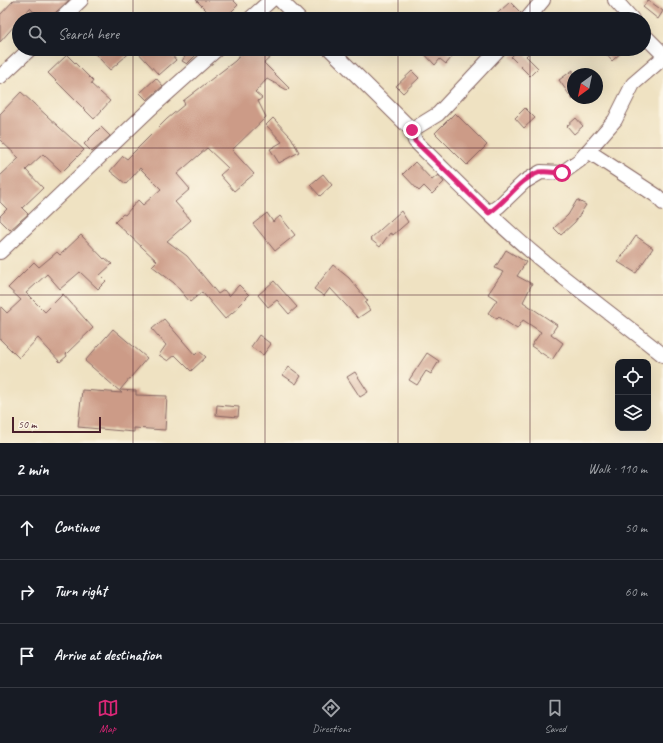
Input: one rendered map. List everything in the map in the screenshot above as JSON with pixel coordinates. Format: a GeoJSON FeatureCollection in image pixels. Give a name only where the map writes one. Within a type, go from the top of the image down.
{"type":"FeatureCollection","features":[{"type":"Feature","properties":{"kind":"street"},"geometry":{"type":"LineString","coordinates":[[68,12],[81,0]]}},
{"type":"Feature","properties":{"kind":"street"},"geometry":{"type":"LineString","coordinates":[[258,12],[271,0]]}},
{"type":"Feature","properties":{"kind":"street"},"geometry":{"type":"LineString","coordinates":[[280,0],[292,12]]}},
{"type":"Feature","properties":{"kind":"street"},"geometry":{"type":"LineString","coordinates":[[533,12],[543,0]]}},
{"type":"Feature","properties":{"kind":"street"},"geometry":{"type":"LineString","coordinates":[[615,0],[626,12]]}},
{"type":"Feature","properties":{"kind":"street"},"geometry":{"type":"LineString","coordinates":[[651,42],[663,54]]}},
{"type":"Feature","properties":{"kind":"street"},"geometry":{"type":"LineString","coordinates":[[0,77],[22,56]]}},
{"type":"Feature","properties":{"kind":"street"},"geometry":{"type":"LineString","coordinates":[[0,252],[151,108],[209,56]]}},
{"type":"Feature","properties":{"kind":"street"},"geometry":{"type":"LineString","coordinates":[[337,56],[412,130],[415,141],[489,213],[538,257],[617,317],[663,355]]}},
{"type":"Feature","properties":{"kind":"street"},"geometry":{"type":"LineString","coordinates":[[412,130],[438,114],[493,56]]}},
{"type":"Feature","properties":{"kind":"street"},"geometry":{"type":"LineString","coordinates":[[489,213],[500,206],[524,182],[540,172],[562,173],[580,160],[615,120],[633,84],[663,58]]}},
{"type":"Feature","properties":{"kind":"street"},"geometry":{"type":"LineString","coordinates":[[588,151],[657,196],[663,203]]}},
{"type":"Feature","properties":{"kind":"building"},"geometry":{"type":"Polygon","coordinates":[[[14,0],[69,0],[56,12],[34,12],[30,8],[26,12],[12,12],[12,28],[0,42],[0,15],[14,0]]]}},
{"type":"Feature","properties":{"kind":"building"},"geometry":{"type":"Polygon","coordinates":[[[196,0],[233,0],[238,5],[231,12],[208,12],[196,0]]]}},
{"type":"Feature","properties":{"kind":"building"},"geometry":{"type":"Polygon","coordinates":[[[648,0],[663,11],[658,19],[643,7],[648,0]]]}},
{"type":"Feature","properties":{"kind":"building"},"geometry":{"type":"Polygon","coordinates":[[[510,2],[520,12],[499,12],[510,2]]]}},
{"type":"Feature","properties":{"kind":"building"},"geometry":{"type":"Polygon","coordinates":[[[66,56],[68,56],[93,81],[91,84],[110,101],[94,119],[48,73],[66,56]]]}},
{"type":"Feature","properties":{"kind":"building"},"geometry":{"type":"Polygon","coordinates":[[[97,56],[126,56],[110,70],[97,56]]]}},
{"type":"Feature","properties":{"kind":"building"},"geometry":{"type":"Polygon","coordinates":[[[141,56],[173,56],[176,60],[159,75],[141,56]]]}},
{"type":"Feature","properties":{"kind":"building"},"geometry":{"type":"Polygon","coordinates":[[[185,56],[195,56],[187,64],[182,61],[185,56]]]}},
{"type":"Feature","properties":{"kind":"building"},"geometry":{"type":"Polygon","coordinates":[[[240,56],[272,56],[264,63],[289,88],[287,90],[267,79],[255,92],[262,98],[258,101],[266,117],[232,150],[254,174],[234,191],[220,175],[228,168],[207,148],[177,174],[190,189],[175,202],[191,220],[167,241],[187,256],[218,294],[224,290],[229,296],[239,285],[249,295],[238,306],[239,307],[225,319],[202,292],[190,302],[174,283],[152,266],[157,261],[115,222],[123,214],[125,215],[138,200],[143,205],[161,189],[140,168],[126,184],[110,171],[123,156],[127,159],[167,119],[185,104],[183,101],[240,56]]]}},
{"type":"Feature","properties":{"kind":"building"},"geometry":{"type":"Polygon","coordinates":[[[427,56],[452,57],[446,64],[440,59],[435,65],[427,56]]]}},
{"type":"Feature","properties":{"kind":"building"},"geometry":{"type":"Polygon","coordinates":[[[526,56],[538,68],[530,76],[511,57],[526,56]]]}},
{"type":"Feature","properties":{"kind":"building"},"geometry":{"type":"Polygon","coordinates":[[[608,56],[617,56],[612,61],[608,56]]]}},
{"type":"Feature","properties":{"kind":"building"},"geometry":{"type":"Polygon","coordinates":[[[412,71],[419,78],[403,93],[396,86],[412,71]]]}},
{"type":"Feature","properties":{"kind":"building"},"geometry":{"type":"Polygon","coordinates":[[[567,74],[567,91],[559,80],[567,74]]]}},
{"type":"Feature","properties":{"kind":"building"},"geometry":{"type":"Polygon","coordinates":[[[156,78],[163,86],[147,100],[140,93],[156,78]]]}},
{"type":"Feature","properties":{"kind":"building"},"geometry":{"type":"Polygon","coordinates":[[[21,92],[84,150],[62,172],[43,154],[26,170],[43,188],[22,208],[28,214],[10,230],[0,220],[0,216],[7,209],[0,202],[0,176],[19,158],[0,140],[0,114],[21,92]]]}},
{"type":"Feature","properties":{"kind":"building"},"geometry":{"type":"Polygon","coordinates":[[[525,108],[535,118],[524,128],[515,118],[525,108]]]}},
{"type":"Feature","properties":{"kind":"building"},"geometry":{"type":"Polygon","coordinates":[[[455,113],[487,145],[467,165],[435,133],[455,113]]]}},
{"type":"Feature","properties":{"kind":"building"},"geometry":{"type":"Polygon","coordinates":[[[273,118],[291,137],[299,152],[279,163],[270,149],[282,142],[266,125],[273,118]]]}},
{"type":"Feature","properties":{"kind":"building"},"geometry":{"type":"Polygon","coordinates":[[[576,118],[583,126],[574,134],[567,126],[576,118]]]}},
{"type":"Feature","properties":{"kind":"building"},"geometry":{"type":"Polygon","coordinates":[[[101,127],[110,136],[92,152],[84,144],[101,127]]]}},
{"type":"Feature","properties":{"kind":"building"},"geometry":{"type":"Polygon","coordinates":[[[415,162],[432,180],[438,175],[444,182],[432,194],[424,186],[419,191],[403,174],[415,162]]]}},
{"type":"Feature","properties":{"kind":"building"},"geometry":{"type":"Polygon","coordinates":[[[323,174],[332,185],[320,196],[310,185],[323,174]]]}},
{"type":"Feature","properties":{"kind":"building"},"geometry":{"type":"Polygon","coordinates":[[[577,200],[586,205],[575,222],[561,235],[554,228],[568,215],[577,200]]]}},
{"type":"Feature","properties":{"kind":"building"},"geometry":{"type":"Polygon","coordinates":[[[401,211],[408,222],[393,235],[390,233],[380,247],[370,239],[401,211]]]}},
{"type":"Feature","properties":{"kind":"building"},"geometry":{"type":"Polygon","coordinates":[[[267,213],[273,222],[280,216],[295,235],[275,251],[253,224],[267,213]]]}},
{"type":"Feature","properties":{"kind":"building"},"geometry":{"type":"Polygon","coordinates":[[[81,235],[104,259],[105,258],[112,264],[100,275],[106,281],[98,289],[80,272],[60,289],[47,274],[26,293],[45,312],[63,294],[93,328],[66,354],[67,356],[60,362],[38,338],[19,358],[0,339],[0,306],[7,313],[21,300],[8,288],[34,262],[39,267],[57,252],[60,255],[81,235]]]}},
{"type":"Feature","properties":{"kind":"building"},"geometry":{"type":"Polygon","coordinates":[[[636,236],[653,248],[636,273],[618,262],[636,236]]]}},
{"type":"Feature","properties":{"kind":"building"},"geometry":{"type":"Polygon","coordinates":[[[506,250],[526,262],[517,276],[532,284],[523,302],[557,325],[551,334],[563,343],[552,360],[531,346],[541,332],[523,320],[517,329],[499,317],[497,319],[488,313],[497,300],[488,294],[503,272],[495,268],[506,250]]]}},
{"type":"Feature","properties":{"kind":"building"},"geometry":{"type":"Polygon","coordinates":[[[333,265],[349,278],[368,301],[365,303],[370,310],[358,318],[330,288],[324,296],[314,289],[333,265]]]}},
{"type":"Feature","properties":{"kind":"building"},"geometry":{"type":"Polygon","coordinates":[[[274,281],[297,307],[289,314],[277,300],[268,307],[258,295],[274,281]]]}},
{"type":"Feature","properties":{"kind":"building"},"geometry":{"type":"Polygon","coordinates":[[[164,319],[195,355],[199,351],[206,357],[191,371],[175,355],[168,361],[159,355],[166,345],[152,329],[164,319]]]}},
{"type":"Feature","properties":{"kind":"building"},"geometry":{"type":"Polygon","coordinates":[[[113,329],[147,358],[120,390],[136,391],[136,395],[167,396],[165,430],[134,428],[134,432],[78,427],[82,390],[122,393],[85,361],[113,329]]]}},
{"type":"Feature","properties":{"kind":"building"},"geometry":{"type":"Polygon","coordinates":[[[259,335],[271,344],[263,355],[251,347],[259,335]]]}},
{"type":"Feature","properties":{"kind":"building"},"geometry":{"type":"Polygon","coordinates":[[[427,353],[439,361],[431,374],[426,371],[417,385],[409,380],[427,353]]]}},
{"type":"Feature","properties":{"kind":"building"},"geometry":{"type":"Polygon","coordinates":[[[289,367],[301,376],[296,384],[283,375],[289,367]]]}},
{"type":"Feature","properties":{"kind":"building"},"geometry":{"type":"Polygon","coordinates":[[[355,372],[368,392],[360,397],[347,377],[355,372]]]}},
{"type":"Feature","properties":{"kind":"building"},"geometry":{"type":"Polygon","coordinates":[[[217,405],[239,407],[238,417],[216,415],[217,405]]]}},
{"type":"Feature","properties":{"kind":"route"},"geometry":{"type":"LineString","coordinates":[[412,130],[415,141],[489,213],[500,206],[524,182],[540,172],[562,173]]}}]}
